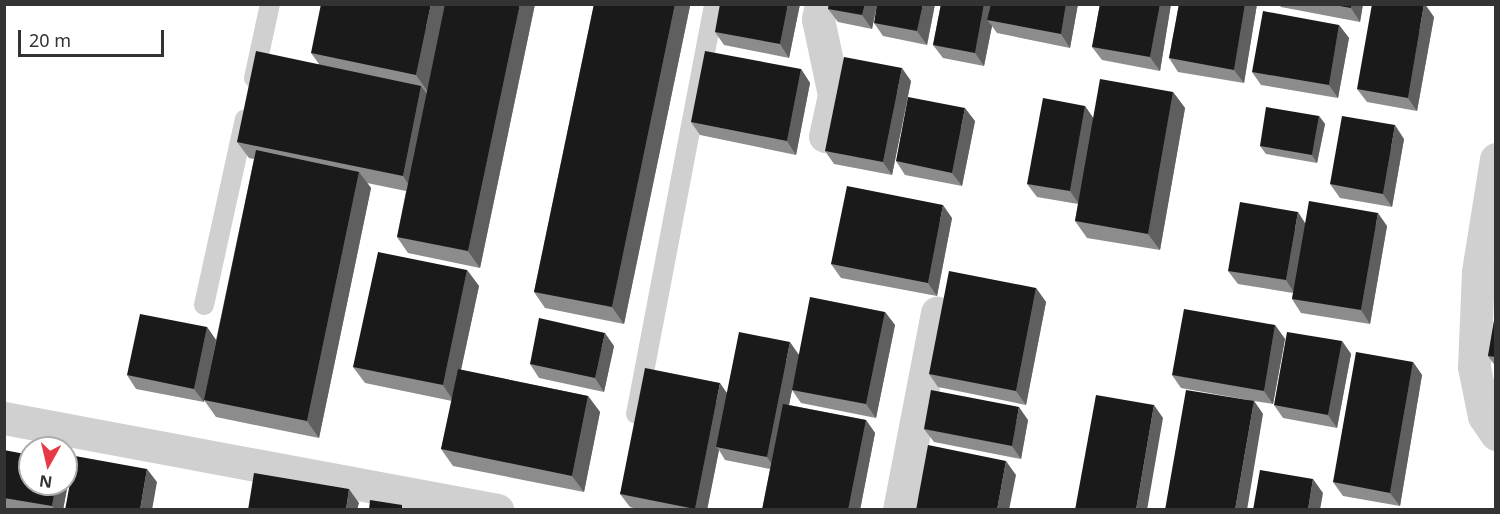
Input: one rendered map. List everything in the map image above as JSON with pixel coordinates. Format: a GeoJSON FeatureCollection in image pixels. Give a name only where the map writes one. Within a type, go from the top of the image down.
{"type":"FeatureCollection","features":[{"type":"Feature","properties":{"kind":"street"},"geometry":{"type":"LineString","coordinates":[[821,4],[819,19],[834,88],[825,136]]}},
{"type":"Feature","properties":{"kind":"street"},"geometry":{"type":"LineString","coordinates":[[1496,159],[1478,272],[1474,367],[1484,416],[1496,434]]}},
{"type":"Feature","properties":{"kind":"street"},"geometry":{"type":"LineString","coordinates":[[899,510],[937,313]]}},
{"type":"Feature","properties":{"kind":"street"},"geometry":{"type":"LineString","coordinates":[[4,418],[497,510]]}},
{"type":"Feature","properties":{"kind":"lane"},"geometry":{"type":"LineString","coordinates":[[204,306],[270,4]]}},
{"type":"Feature","properties":{"kind":"lane"},"geometry":{"type":"LineString","coordinates":[[636,414],[714,4]]}},
{"type":"Feature","properties":{"kind":"building"},"geometry":{"type":"Polygon","coordinates":[[[321,4],[431,4],[416,75],[311,53],[321,4]]]}},
{"type":"Feature","properties":{"kind":"building"},"geometry":{"type":"Polygon","coordinates":[[[445,4],[520,4],[468,251],[397,237],[445,4]]]}},
{"type":"Feature","properties":{"kind":"building"},"geometry":{"type":"Polygon","coordinates":[[[594,4],[675,4],[612,307],[534,292],[594,4]]]}},
{"type":"Feature","properties":{"kind":"building"},"geometry":{"type":"Polygon","coordinates":[[[720,4],[788,4],[780,44],[715,32],[720,4]]]}},
{"type":"Feature","properties":{"kind":"building"},"geometry":{"type":"Polygon","coordinates":[[[829,4],[865,4],[862,15],[828,9],[829,4]]]}},
{"type":"Feature","properties":{"kind":"building"},"geometry":{"type":"Polygon","coordinates":[[[877,4],[923,4],[917,31],[874,23],[877,4]]]}},
{"type":"Feature","properties":{"kind":"building"},"geometry":{"type":"Polygon","coordinates":[[[941,4],[984,4],[975,53],[933,45],[941,4]]]}},
{"type":"Feature","properties":{"kind":"building"},"geometry":{"type":"Polygon","coordinates":[[[991,4],[1066,4],[1061,34],[987,20],[991,4]]]}},
{"type":"Feature","properties":{"kind":"building"},"geometry":{"type":"Polygon","coordinates":[[[1100,4],[1160,4],[1150,57],[1092,47],[1100,4]]]}},
{"type":"Feature","properties":{"kind":"building"},"geometry":{"type":"Polygon","coordinates":[[[1179,4],[1245,4],[1234,70],[1169,58],[1179,4]]]}},
{"type":"Feature","properties":{"kind":"building"},"geometry":{"type":"Polygon","coordinates":[[[1329,4],[1351,4],[1351,8],[1329,4]]]}},
{"type":"Feature","properties":{"kind":"building"},"geometry":{"type":"Polygon","coordinates":[[[1372,4],[1424,4],[1408,98],[1357,89],[1372,4]]]}},
{"type":"Feature","properties":{"kind":"building"},"geometry":{"type":"Polygon","coordinates":[[[1263,11],[1339,25],[1329,85],[1252,72],[1263,11]]]}},
{"type":"Feature","properties":{"kind":"building"},"geometry":{"type":"Polygon","coordinates":[[[256,51],[421,86],[403,176],[237,142],[256,51]]]}},
{"type":"Feature","properties":{"kind":"building"},"geometry":{"type":"Polygon","coordinates":[[[705,51],[801,69],[787,141],[691,122],[705,51]]]}},
{"type":"Feature","properties":{"kind":"building"},"geometry":{"type":"Polygon","coordinates":[[[844,57],[902,68],[883,162],[825,151],[844,57]]]}},
{"type":"Feature","properties":{"kind":"building"},"geometry":{"type":"Polygon","coordinates":[[[1100,79],[1173,92],[1148,234],[1075,221],[1100,79]]]}},
{"type":"Feature","properties":{"kind":"building"},"geometry":{"type":"Polygon","coordinates":[[[908,97],[965,108],[952,173],[896,161],[908,97]]]}},
{"type":"Feature","properties":{"kind":"building"},"geometry":{"type":"Polygon","coordinates":[[[1043,98],[1085,106],[1070,191],[1027,184],[1043,98]]]}},
{"type":"Feature","properties":{"kind":"building"},"geometry":{"type":"Polygon","coordinates":[[[1266,107],[1319,116],[1312,155],[1260,146],[1266,107]]]}},
{"type":"Feature","properties":{"kind":"building"},"geometry":{"type":"Polygon","coordinates":[[[1342,116],[1395,125],[1383,194],[1330,184],[1342,116]]]}},
{"type":"Feature","properties":{"kind":"building"},"geometry":{"type":"Polygon","coordinates":[[[256,150],[359,172],[307,421],[204,400],[256,150]]]}},
{"type":"Feature","properties":{"kind":"building"},"geometry":{"type":"Polygon","coordinates":[[[847,186],[943,205],[928,283],[831,264],[847,186]]]}},
{"type":"Feature","properties":{"kind":"building"},"geometry":{"type":"Polygon","coordinates":[[[1309,201],[1378,213],[1361,310],[1292,299],[1309,201]]]}},
{"type":"Feature","properties":{"kind":"building"},"geometry":{"type":"Polygon","coordinates":[[[1240,202],[1298,212],[1286,280],[1228,271],[1240,202]]]}},
{"type":"Feature","properties":{"kind":"building"},"geometry":{"type":"Polygon","coordinates":[[[378,252],[467,270],[443,385],[353,367],[378,252]]]}},
{"type":"Feature","properties":{"kind":"building"},"geometry":{"type":"Polygon","coordinates":[[[949,271],[1036,288],[1016,391],[929,374],[949,271]]]}},
{"type":"Feature","properties":{"kind":"building"},"geometry":{"type":"Polygon","coordinates":[[[810,297],[885,312],[866,404],[792,390],[810,297]]]}},
{"type":"Feature","properties":{"kind":"building"},"geometry":{"type":"Polygon","coordinates":[[[1184,309],[1275,325],[1264,391],[1172,375],[1184,309]]]}},
{"type":"Feature","properties":{"kind":"building"},"geometry":{"type":"Polygon","coordinates":[[[1496,309],[1496,357],[1488,356],[1496,309]]]}},
{"type":"Feature","properties":{"kind":"building"},"geometry":{"type":"Polygon","coordinates":[[[140,314],[207,327],[194,389],[127,375],[140,314]]]}},
{"type":"Feature","properties":{"kind":"building"},"geometry":{"type":"Polygon","coordinates":[[[539,318],[605,333],[595,378],[530,364],[539,318]]]}},
{"type":"Feature","properties":{"kind":"building"},"geometry":{"type":"Polygon","coordinates":[[[739,332],[790,342],[767,457],[716,447],[739,332]]]}},
{"type":"Feature","properties":{"kind":"building"},"geometry":{"type":"Polygon","coordinates":[[[1287,332],[1342,341],[1328,415],[1274,405],[1287,332]]]}},
{"type":"Feature","properties":{"kind":"building"},"geometry":{"type":"Polygon","coordinates":[[[1356,352],[1413,362],[1390,493],[1333,482],[1356,352]]]}},
{"type":"Feature","properties":{"kind":"building"},"geometry":{"type":"Polygon","coordinates":[[[645,368],[720,383],[695,509],[620,494],[645,368]]]}},
{"type":"Feature","properties":{"kind":"building"},"geometry":{"type":"Polygon","coordinates":[[[458,369],[588,396],[572,476],[441,449],[458,369]]]}},
{"type":"Feature","properties":{"kind":"building"},"geometry":{"type":"Polygon","coordinates":[[[931,390],[1019,407],[1012,446],[924,429],[931,390]]]}},
{"type":"Feature","properties":{"kind":"building"},"geometry":{"type":"Polygon","coordinates":[[[1186,390],[1254,401],[1235,510],[1165,510],[1186,390]]]}},
{"type":"Feature","properties":{"kind":"building"},"geometry":{"type":"Polygon","coordinates":[[[1096,395],[1154,405],[1136,510],[1075,510],[1096,395]]]}},
{"type":"Feature","properties":{"kind":"building"},"geometry":{"type":"Polygon","coordinates":[[[783,404],[866,420],[848,510],[762,510],[783,404]]]}},
{"type":"Feature","properties":{"kind":"building"},"geometry":{"type":"Polygon","coordinates":[[[928,445],[1006,461],[997,510],[916,510],[928,445]]]}},
{"type":"Feature","properties":{"kind":"building"},"geometry":{"type":"Polygon","coordinates":[[[4,450],[18,453],[18,496],[54,496],[52,506],[4,498],[4,450]]]}},
{"type":"Feature","properties":{"kind":"building"},"geometry":{"type":"Polygon","coordinates":[[[78,457],[147,469],[140,510],[65,510],[68,496],[78,496],[78,457]]]}},
{"type":"Feature","properties":{"kind":"building"},"geometry":{"type":"Polygon","coordinates":[[[1260,470],[1313,479],[1308,510],[1253,510],[1260,470]]]}},
{"type":"Feature","properties":{"kind":"building"},"geometry":{"type":"Polygon","coordinates":[[[254,473],[349,489],[346,510],[248,510],[254,473]]]}},
{"type":"Feature","properties":{"kind":"building"},"geometry":{"type":"Polygon","coordinates":[[[370,500],[402,505],[402,510],[369,510],[370,500]]]}}]}
